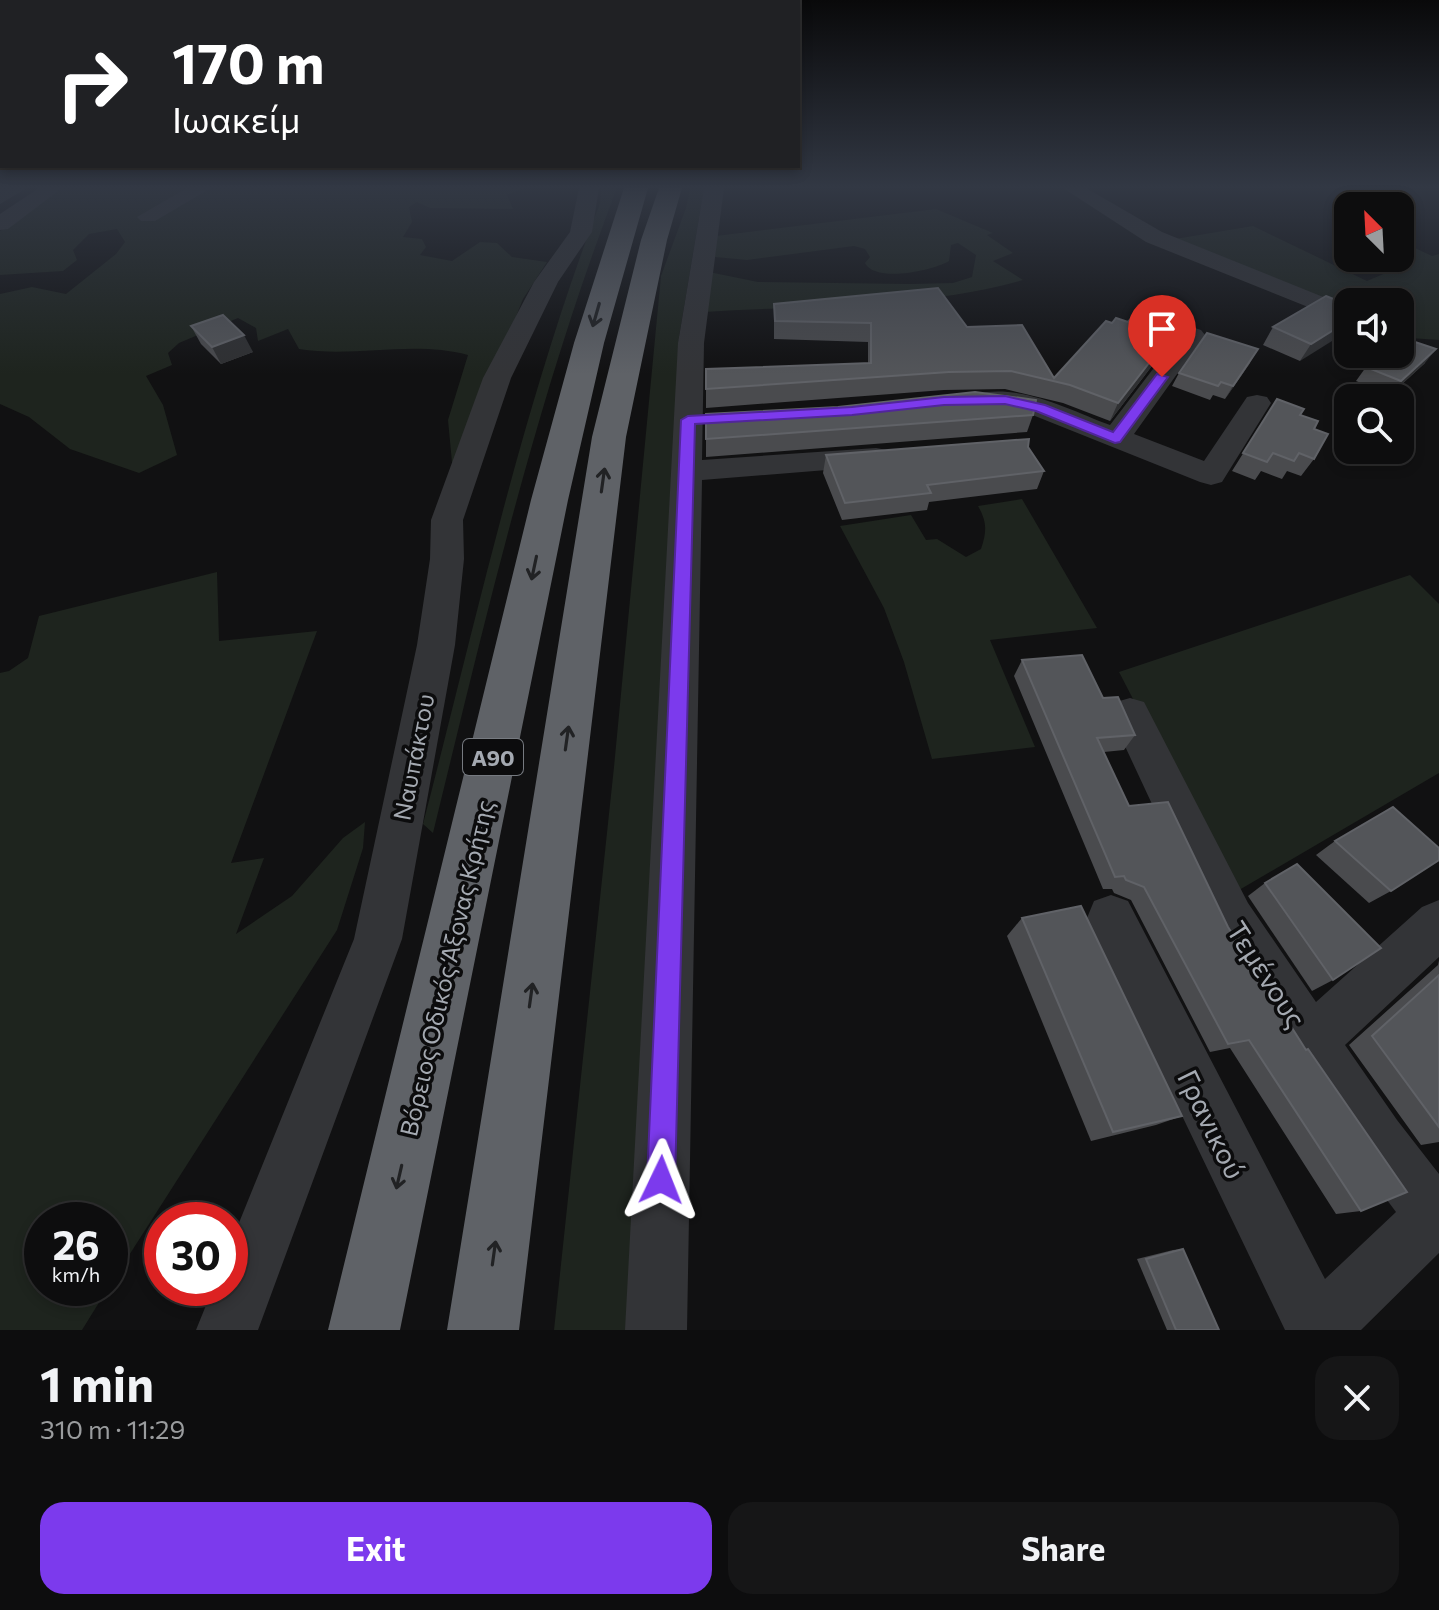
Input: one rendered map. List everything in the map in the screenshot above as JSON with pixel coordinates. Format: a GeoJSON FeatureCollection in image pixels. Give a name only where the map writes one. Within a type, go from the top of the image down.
{"type":"FeatureCollection","features":[{"type":"Feature","properties":{"kind":"highway","name":"Βόρειος Οδικός Άξονας Κρήτης"},"geometry":{"type":"LineString","coordinates":[[364,1330],[539,544],[592,329],[617,250]]}},
{"type":"Feature","properties":{"kind":"highway"},"geometry":{"type":"LineString","coordinates":[[483,1330],[609,437],[652,250]]}},
{"type":"Feature","properties":{"kind":"street","name":"Ναυπάκτου"},"geometry":{"type":"LineString","coordinates":[[227,1330],[378,939],[436,645],[447,559],[447,520],[497,378],[546,282],[568,250]]}},
{"type":"Feature","properties":{"kind":"street"},"geometry":{"type":"LineString","coordinates":[[656,1330],[687,471],[703,419],[695,301],[704,250]]}},
{"type":"Feature","properties":{"kind":"street"},"geometry":{"type":"LineString","coordinates":[[1186,250],[1334,310]]}},
{"type":"Feature","properties":{"kind":"street"},"geometry":{"type":"LineString","coordinates":[[1115,439],[1192,335]]}},
{"type":"Feature","properties":{"kind":"street"},"geometry":{"type":"LineString","coordinates":[[957,401],[1020,402],[1211,475],[1257,403]]}},
{"type":"Feature","properties":{"kind":"street"},"geometry":{"type":"LineString","coordinates":[[687,471],[908,455]]}},
{"type":"Feature","properties":{"kind":"street","name":"Τεμένους"},"geometry":{"type":"LineString","coordinates":[[1130,714],[1231,920],[1377,1140],[1437,1214]]}},
{"type":"Feature","properties":{"kind":"street","name":"Γρανικού"},"geometry":{"type":"LineString","coordinates":[[1111,918],[1316,1330],[1437,1214]]}},
{"type":"Feature","properties":{"kind":"street"},"geometry":{"type":"LineString","coordinates":[[1311,1041],[1439,924]]}},
{"type":"Feature","properties":{"kind":"shaded area"},"geometry":{"type":"Polygon","coordinates":[[[0,250],[73,250],[77,260],[63,271],[0,275],[0,250]]]}},
{"type":"Feature","properties":{"kind":"shaded area"},"geometry":{"type":"Polygon","coordinates":[[[119,250],[424,250],[420,255],[452,261],[468,250],[505,250],[512,257],[547,262],[523,299],[453,473],[448,420],[468,355],[426,349],[341,352],[299,349],[288,329],[258,341],[256,328],[238,318],[179,343],[168,353],[172,365],[146,376],[163,405],[177,455],[139,473],[70,449],[29,417],[0,404],[0,294],[32,287],[66,294],[119,250]]]}},
{"type":"Feature","properties":{"kind":"shaded area"},"geometry":{"type":"Polygon","coordinates":[[[583,250],[594,250],[562,346],[515,507],[433,833],[423,824],[482,589],[524,433],[583,250]]]}},
{"type":"Feature","properties":{"kind":"shaded area"},"geometry":{"type":"Polygon","coordinates":[[[671,250],[694,250],[679,337],[631,1330],[554,1330],[614,767],[661,276],[671,250]]]}},
{"type":"Feature","properties":{"kind":"shaded area"},"geometry":{"type":"Polygon","coordinates":[[[715,250],[823,250],[747,260],[715,257],[715,250]]]}},
{"type":"Feature","properties":{"kind":"shaded area"},"geometry":{"type":"Polygon","coordinates":[[[866,250],[950,250],[949,261],[904,273],[880,273],[871,269],[865,263],[870,257],[866,250]]]}},
{"type":"Feature","properties":{"kind":"shaded area"},"geometry":{"type":"Polygon","coordinates":[[[969,250],[1009,250],[1013,253],[993,261],[1023,280],[904,301],[704,312],[709,272],[758,282],[953,283],[972,277],[976,255],[969,250]]]}},
{"type":"Feature","properties":{"kind":"shaded area"},"geometry":{"type":"Polygon","coordinates":[[[1202,250],[1303,250],[1334,265],[1334,272],[1348,272],[1367,281],[1388,272],[1414,272],[1414,250],[1432,256],[1439,254],[1439,340],[1414,338],[1414,288],[1334,288],[1334,303],[1202,250]]]}},
{"type":"Feature","properties":{"kind":"shaded area"},"geometry":{"type":"Polygon","coordinates":[[[1022,499],[1097,628],[990,640],[1035,747],[932,759],[904,662],[884,608],[840,526],[911,515],[926,540],[937,539],[966,557],[981,549],[984,537],[985,527],[978,506],[1022,499]]]}},
{"type":"Feature","properties":{"kind":"shaded area"},"geometry":{"type":"Polygon","coordinates":[[[217,572],[219,641],[317,631],[231,863],[264,858],[236,934],[292,896],[343,838],[365,822],[363,848],[337,930],[163,1202],[144,1202],[144,1232],[128,1257],[128,1202],[24,1202],[24,1306],[97,1306],[82,1330],[0,1330],[0,673],[9,671],[28,658],[39,616],[217,572]]]}},
{"type":"Feature","properties":{"kind":"shaded area"},"geometry":{"type":"Polygon","coordinates":[[[1410,575],[1439,604],[1439,773],[1234,893],[1119,672],[1410,575]]]}},
{"type":"Feature","properties":{"kind":"building"},"geometry":{"type":"Polygon","coordinates":[[[938,288],[967,327],[1022,325],[1054,378],[1106,321],[1112,323],[1116,318],[1128,322],[1145,302],[1186,315],[1118,403],[1070,385],[1011,371],[949,372],[706,389],[706,369],[871,363],[871,323],[775,321],[774,304],[938,288]]]}},
{"type":"Feature","properties":{"kind":"building"},"geometry":{"type":"Polygon","coordinates":[[[1326,296],[1334,299],[1334,330],[1311,344],[1273,327],[1326,296]]]}},
{"type":"Feature","properties":{"kind":"building"},"geometry":{"type":"Polygon","coordinates":[[[223,315],[244,335],[212,347],[191,326],[223,315]]]}},
{"type":"Feature","properties":{"kind":"building"},"geometry":{"type":"Polygon","coordinates":[[[1207,333],[1258,349],[1233,386],[1221,382],[1218,386],[1179,373],[1207,333]]]}},
{"type":"Feature","properties":{"kind":"building"},"geometry":{"type":"Polygon","coordinates":[[[1414,342],[1436,349],[1401,381],[1368,368],[1414,368],[1414,342]]]}},
{"type":"Feature","properties":{"kind":"building"},"geometry":{"type":"Polygon","coordinates":[[[975,392],[1036,400],[1033,415],[706,439],[706,414],[838,407],[975,392]]]}},
{"type":"Feature","properties":{"kind":"building"},"geometry":{"type":"Polygon","coordinates":[[[1277,399],[1304,409],[1300,415],[1318,421],[1314,429],[1328,434],[1314,459],[1299,453],[1294,461],[1273,453],[1267,462],[1243,453],[1277,399]]]}},
{"type":"Feature","properties":{"kind":"building"},"geometry":{"type":"Polygon","coordinates":[[[1029,439],[1028,447],[1044,471],[927,485],[931,493],[845,503],[826,455],[1029,439]]]}},
{"type":"Feature","properties":{"kind":"building"},"geometry":{"type":"Polygon","coordinates":[[[1082,655],[1103,698],[1118,697],[1135,735],[1097,738],[1129,806],[1168,802],[1228,927],[1306,1050],[1407,1192],[1361,1211],[1249,1040],[1228,1044],[1144,887],[1126,880],[1124,876],[1115,877],[1022,660],[1082,655]]]}},
{"type":"Feature","properties":{"kind":"building"},"geometry":{"type":"Polygon","coordinates":[[[1393,807],[1439,848],[1439,860],[1391,891],[1335,841],[1393,807]]]}},
{"type":"Feature","properties":{"kind":"building"},"geometry":{"type":"Polygon","coordinates":[[[1297,864],[1381,948],[1333,980],[1265,883],[1297,864]]]}},
{"type":"Feature","properties":{"kind":"building"},"geometry":{"type":"Polygon","coordinates":[[[1081,906],[1182,1116],[1113,1132],[1022,918],[1081,906]]]}},
{"type":"Feature","properties":{"kind":"building"},"geometry":{"type":"Polygon","coordinates":[[[1439,975],[1439,1127],[1372,1036],[1439,975]]]}},
{"type":"Feature","properties":{"kind":"building"},"geometry":{"type":"Polygon","coordinates":[[[1183,1249],[1219,1330],[1176,1330],[1146,1259],[1183,1249]]]}},
{"type":"Feature","properties":{"kind":"route"},"geometry":{"type":"LineString","coordinates":[[661,1180],[688,420],[852,411],[944,401],[1005,400],[1040,408],[1115,439],[1162,377]]}}]}
